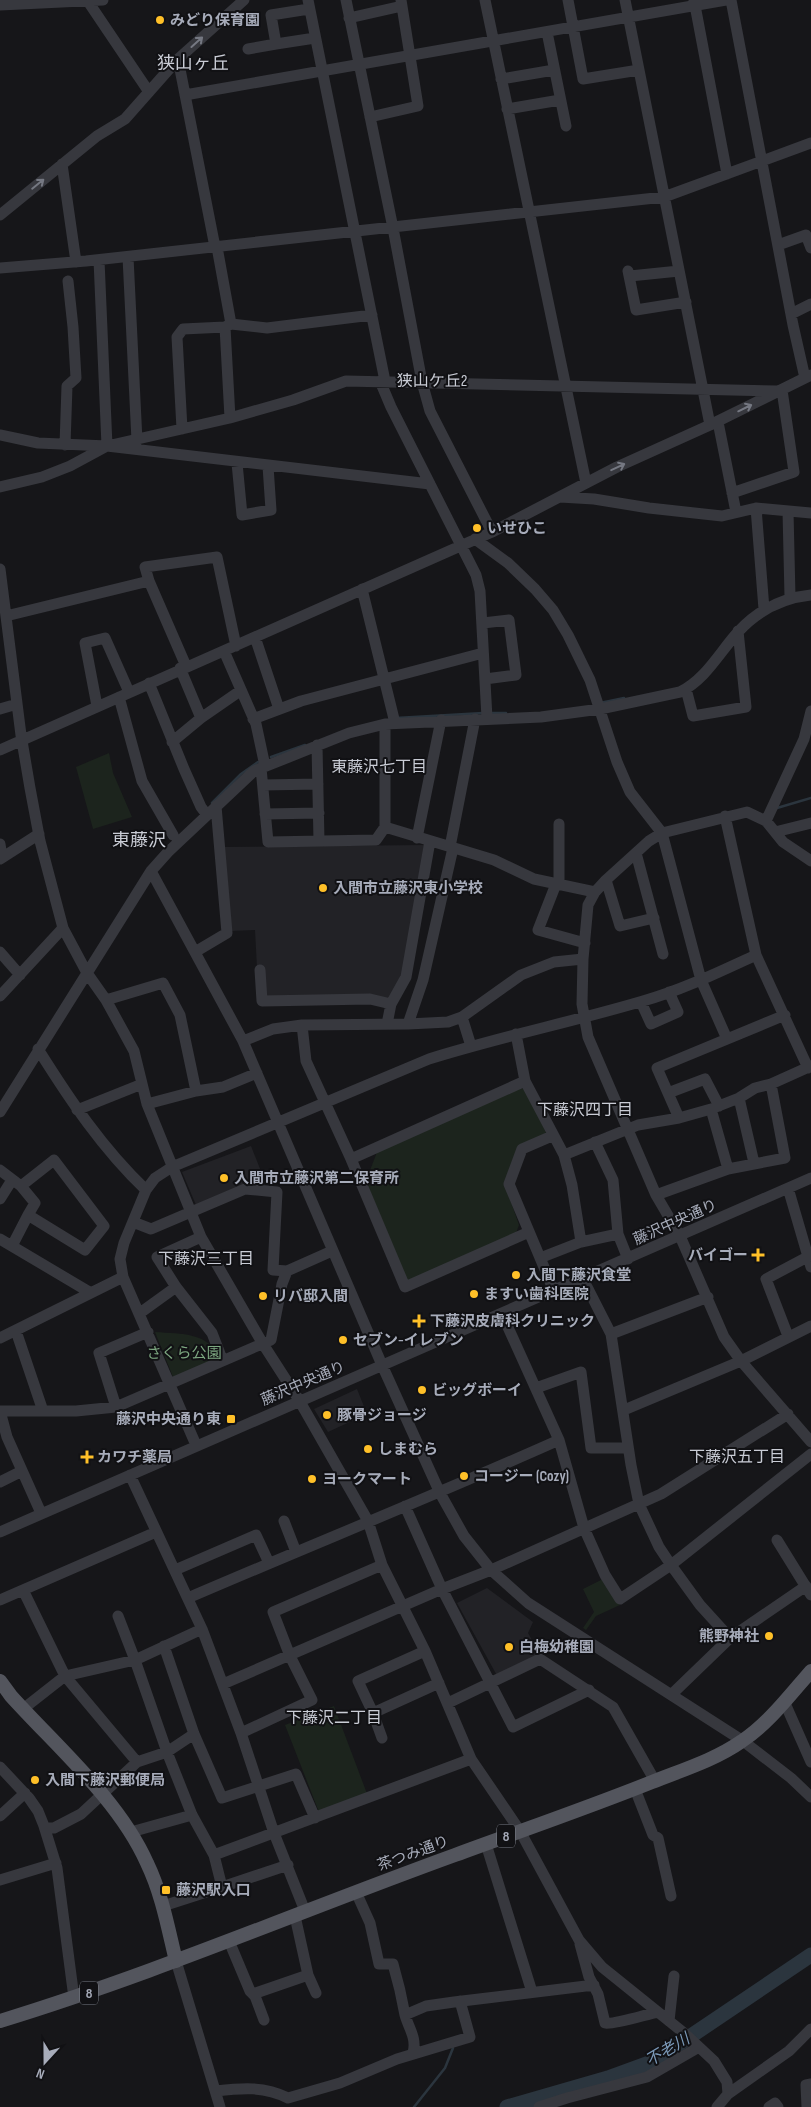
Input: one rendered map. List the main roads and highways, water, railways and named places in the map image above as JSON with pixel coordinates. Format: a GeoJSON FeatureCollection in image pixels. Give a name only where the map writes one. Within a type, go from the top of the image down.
{"type":"FeatureCollection","features":[{"type":"Feature","properties":{"kind":"main road","name":"茶つみ通り"},"geometry":{"type":"LineString","coordinates":[[0,2022],[74,1998],[176,1961],[635,1789],[712,1758],[743,1741],[811,1671]]}},
{"type":"Feature","properties":{"kind":"main road"},"geometry":{"type":"LineString","coordinates":[[0,1681],[23,1709],[102,1795],[131,1832],[147,1863],[163,1906],[176,1961]]}},
{"type":"Feature","properties":{"kind":"waterway"},"geometry":{"type":"LineString","coordinates":[[600,703],[624,698]]}},
{"type":"Feature","properties":{"kind":"waterway"},"geometry":{"type":"LineString","coordinates":[[396,718],[483,713]]}},
{"type":"Feature","properties":{"kind":"waterway"},"geometry":{"type":"LineString","coordinates":[[491,713],[506,713]]}},
{"type":"Feature","properties":{"kind":"waterway"},"geometry":{"type":"LineString","coordinates":[[271,757],[305,745]]}},
{"type":"Feature","properties":{"kind":"waterway"},"geometry":{"type":"LineString","coordinates":[[212,803],[241,774],[258,762]]}},
{"type":"Feature","properties":{"kind":"waterway"},"geometry":{"type":"LineString","coordinates":[[777,808],[811,798]]}},
{"type":"Feature","properties":{"kind":"waterway","name":"不老川"},"geometry":{"type":"LineString","coordinates":[[507,2107],[608,2078],[649,2063],[811,1955]]}},
{"type":"Feature","properties":{"kind":"waterway"},"geometry":{"type":"LineString","coordinates":[[414,2107],[445,2068],[453,2048]]}},
{"type":"Feature","properties":{"kind":"place","name":"みどり保育園"},"geometry":{"type":"Point","coordinates":[160,20]}},
{"type":"Feature","properties":{"kind":"place","name":"いせひこ"},"geometry":{"type":"Point","coordinates":[477,528]}},
{"type":"Feature","properties":{"kind":"place","name":"入間市立藤沢東小学校"},"geometry":{"type":"Point","coordinates":[323,888]}},
{"type":"Feature","properties":{"kind":"place","name":"入間市立藤沢第二保育所"},"geometry":{"type":"Point","coordinates":[224,1178]}},
{"type":"Feature","properties":{"kind":"place","name":"バイゴー"},"geometry":{"type":"Point","coordinates":[758,1255]}},
{"type":"Feature","properties":{"kind":"place","name":"入間下藤沢食堂"},"geometry":{"type":"Point","coordinates":[516,1275]}},
{"type":"Feature","properties":{"kind":"place","name":"ますい歯科医院"},"geometry":{"type":"Point","coordinates":[474,1294]}},
{"type":"Feature","properties":{"kind":"place","name":"リバ邸入間"},"geometry":{"type":"Point","coordinates":[263,1296]}},
{"type":"Feature","properties":{"kind":"place","name":"下藤沢皮膚科クリニック"},"geometry":{"type":"Point","coordinates":[419,1321]}},
{"type":"Feature","properties":{"kind":"place","name":"セブン-イレブン"},"geometry":{"type":"Point","coordinates":[343,1340]}},
{"type":"Feature","properties":{"kind":"place","name":"ビッグボーイ"},"geometry":{"type":"Point","coordinates":[422,1390]}},
{"type":"Feature","properties":{"kind":"place","name":"豚骨ジョージ"},"geometry":{"type":"Point","coordinates":[327,1415]}},
{"type":"Feature","properties":{"kind":"place","name":"藤沢中央通り東"},"geometry":{"type":"Point","coordinates":[231,1419]}},
{"type":"Feature","properties":{"kind":"place","name":"しまむら"},"geometry":{"type":"Point","coordinates":[368,1449]}},
{"type":"Feature","properties":{"kind":"place","name":"カワチ薬局"},"geometry":{"type":"Point","coordinates":[87,1457]}},
{"type":"Feature","properties":{"kind":"place","name":"コージー (Cozy)"},"geometry":{"type":"Point","coordinates":[464,1476]}},
{"type":"Feature","properties":{"kind":"place","name":"ヨークマート"},"geometry":{"type":"Point","coordinates":[312,1479]}},
{"type":"Feature","properties":{"kind":"place","name":"熊野神社"},"geometry":{"type":"Point","coordinates":[769,1636]}},
{"type":"Feature","properties":{"kind":"place","name":"白梅幼稚園"},"geometry":{"type":"Point","coordinates":[509,1647]}},
{"type":"Feature","properties":{"kind":"place","name":"入間下藤沢郵便局"},"geometry":{"type":"Point","coordinates":[35,1780]}},
{"type":"Feature","properties":{"kind":"place","name":"藤沢駅入口"},"geometry":{"type":"Point","coordinates":[166,1890]}},
{"type":"Feature","properties":{"kind":"district","name":"狭山ヶ丘"},"geometry":{"type":"Point","coordinates":[193,63]}},
{"type":"Feature","properties":{"kind":"district","name":"狭山ケ丘2"},"geometry":{"type":"Point","coordinates":[432,380]}},
{"type":"Feature","properties":{"kind":"district","name":"東藤沢七丁目"},"geometry":{"type":"Point","coordinates":[379,766]}},
{"type":"Feature","properties":{"kind":"district","name":"東藤沢"},"geometry":{"type":"Point","coordinates":[139,840]}},
{"type":"Feature","properties":{"kind":"district","name":"下藤沢四丁目"},"geometry":{"type":"Point","coordinates":[585,1109]}},
{"type":"Feature","properties":{"kind":"district","name":"下藤沢三丁目"},"geometry":{"type":"Point","coordinates":[206,1258]}},
{"type":"Feature","properties":{"kind":"district","name":"下藤沢五丁目"},"geometry":{"type":"Point","coordinates":[737,1456]}},
{"type":"Feature","properties":{"kind":"district","name":"下藤沢二丁目"},"geometry":{"type":"Point","coordinates":[334,1717]}},
{"type":"Feature","properties":{"kind":"park label","name":"さくら公園"},"geometry":{"type":"Point","coordinates":[184,1353]}}]}
